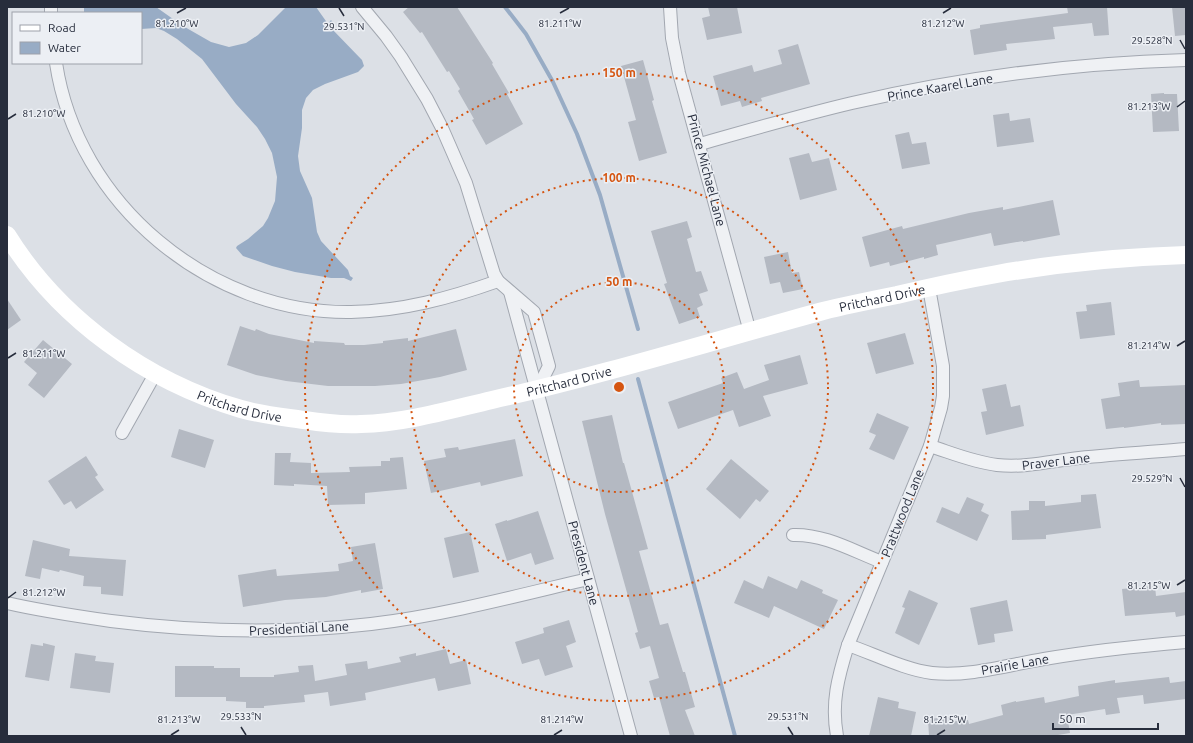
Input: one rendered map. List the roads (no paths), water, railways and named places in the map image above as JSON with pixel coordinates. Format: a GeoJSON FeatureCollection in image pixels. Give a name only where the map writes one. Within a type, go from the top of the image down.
{"type":"FeatureCollection","features":[{"type":"Feature","properties":{"kind":"street"},"geometry":{"type":"LineString","coordinates":[[362,7],[386,36],[404,62],[427,99],[442,128],[466,183],[491,266],[498,282],[534,312],[549,366],[537,390]]}},
{"type":"Feature","properties":{"kind":"street","name":"Prince Michael Lane"},"geometry":{"type":"LineString","coordinates":[[670,7],[676,59],[750,332]]}},
{"type":"Feature","properties":{"kind":"street","name":"Prince Kaarel Lane"},"geometry":{"type":"LineString","coordinates":[[700,144],[852,103],[957,82],[1017,73],[1186,60]]}},
{"type":"Feature","properties":{"kind":"street"},"geometry":{"type":"LineString","coordinates":[[56,64],[64,98],[74,126],[94,167],[108,187],[124,207],[152,236],[180,258],[211,277],[242,291],[284,304],[306,309],[350,312],[413,306],[456,296],[498,282]]}},
{"type":"Feature","properties":{"kind":"street","name":"Pritchard Drive"},"geometry":{"type":"LineString","coordinates":[[7,235],[34,274],[76,316],[123,354],[155,374],[187,390],[244,410],[268,415],[335,424],[358,425],[424,416],[537,390],[827,310],[929,288],[998,274],[1057,265],[1147,256],[1186,254]]}},
{"type":"Feature","properties":{"kind":"street","name":"Prattwood Lane"},"geometry":{"type":"LineString","coordinates":[[837,736],[835,708],[836,687],[848,645],[930,446],[941,408],[944,374],[938,332],[929,288]]}},
{"type":"Feature","properties":{"kind":"street","name":"President Lane"},"geometry":{"type":"LineString","coordinates":[[510,292],[631,736]]}},
{"type":"Feature","properties":{"kind":"street"},"geometry":{"type":"LineString","coordinates":[[122,433],[155,374]]}},
{"type":"Feature","properties":{"kind":"street","name":"Praver Lane"},"geometry":{"type":"LineString","coordinates":[[930,446],[974,461],[1010,466],[1034,465],[1078,458],[1140,452],[1186,449]]}},
{"type":"Feature","properties":{"kind":"street"},"geometry":{"type":"LineString","coordinates":[[793,536],[804,535],[824,539],[882,562]]}},
{"type":"Feature","properties":{"kind":"street","name":"Presidential Lane"},"geometry":{"type":"LineString","coordinates":[[7,603],[56,613],[152,626],[248,630],[317,628],[371,624],[423,616],[486,604],[588,580]]}},
{"type":"Feature","properties":{"kind":"street","name":"Prairie Lane"},"geometry":{"type":"LineString","coordinates":[[848,645],[931,673],[955,674],[1096,651],[1186,642]]}},
{"type":"Feature","properties":{"kind":"water"},"geometry":{"type":"Polygon","coordinates":[[[84,7],[156,7],[183,26],[211,42],[229,47],[246,43],[258,35],[286,7],[316,7],[328,24],[331,20],[334,24],[331,28],[362,60],[364,66],[358,72],[313,90],[306,98],[302,110],[302,128],[298,156],[300,171],[312,198],[317,232],[321,241],[348,270],[350,276],[353,278],[351,281],[344,278],[331,278],[295,272],[243,256],[236,248],[237,246],[263,226],[275,201],[277,177],[272,153],[265,139],[202,59],[177,39],[164,31],[156,28],[142,29],[142,12],[84,12],[84,7]]]}},
{"type":"Feature","properties":{"kind":"waterway"},"geometry":{"type":"LineString","coordinates":[[505,7],[526,34],[553,82],[577,134],[600,195],[638,329]]}},
{"type":"Feature","properties":{"kind":"waterway"},"geometry":{"type":"LineString","coordinates":[[638,379],[735,736]]}}]}
